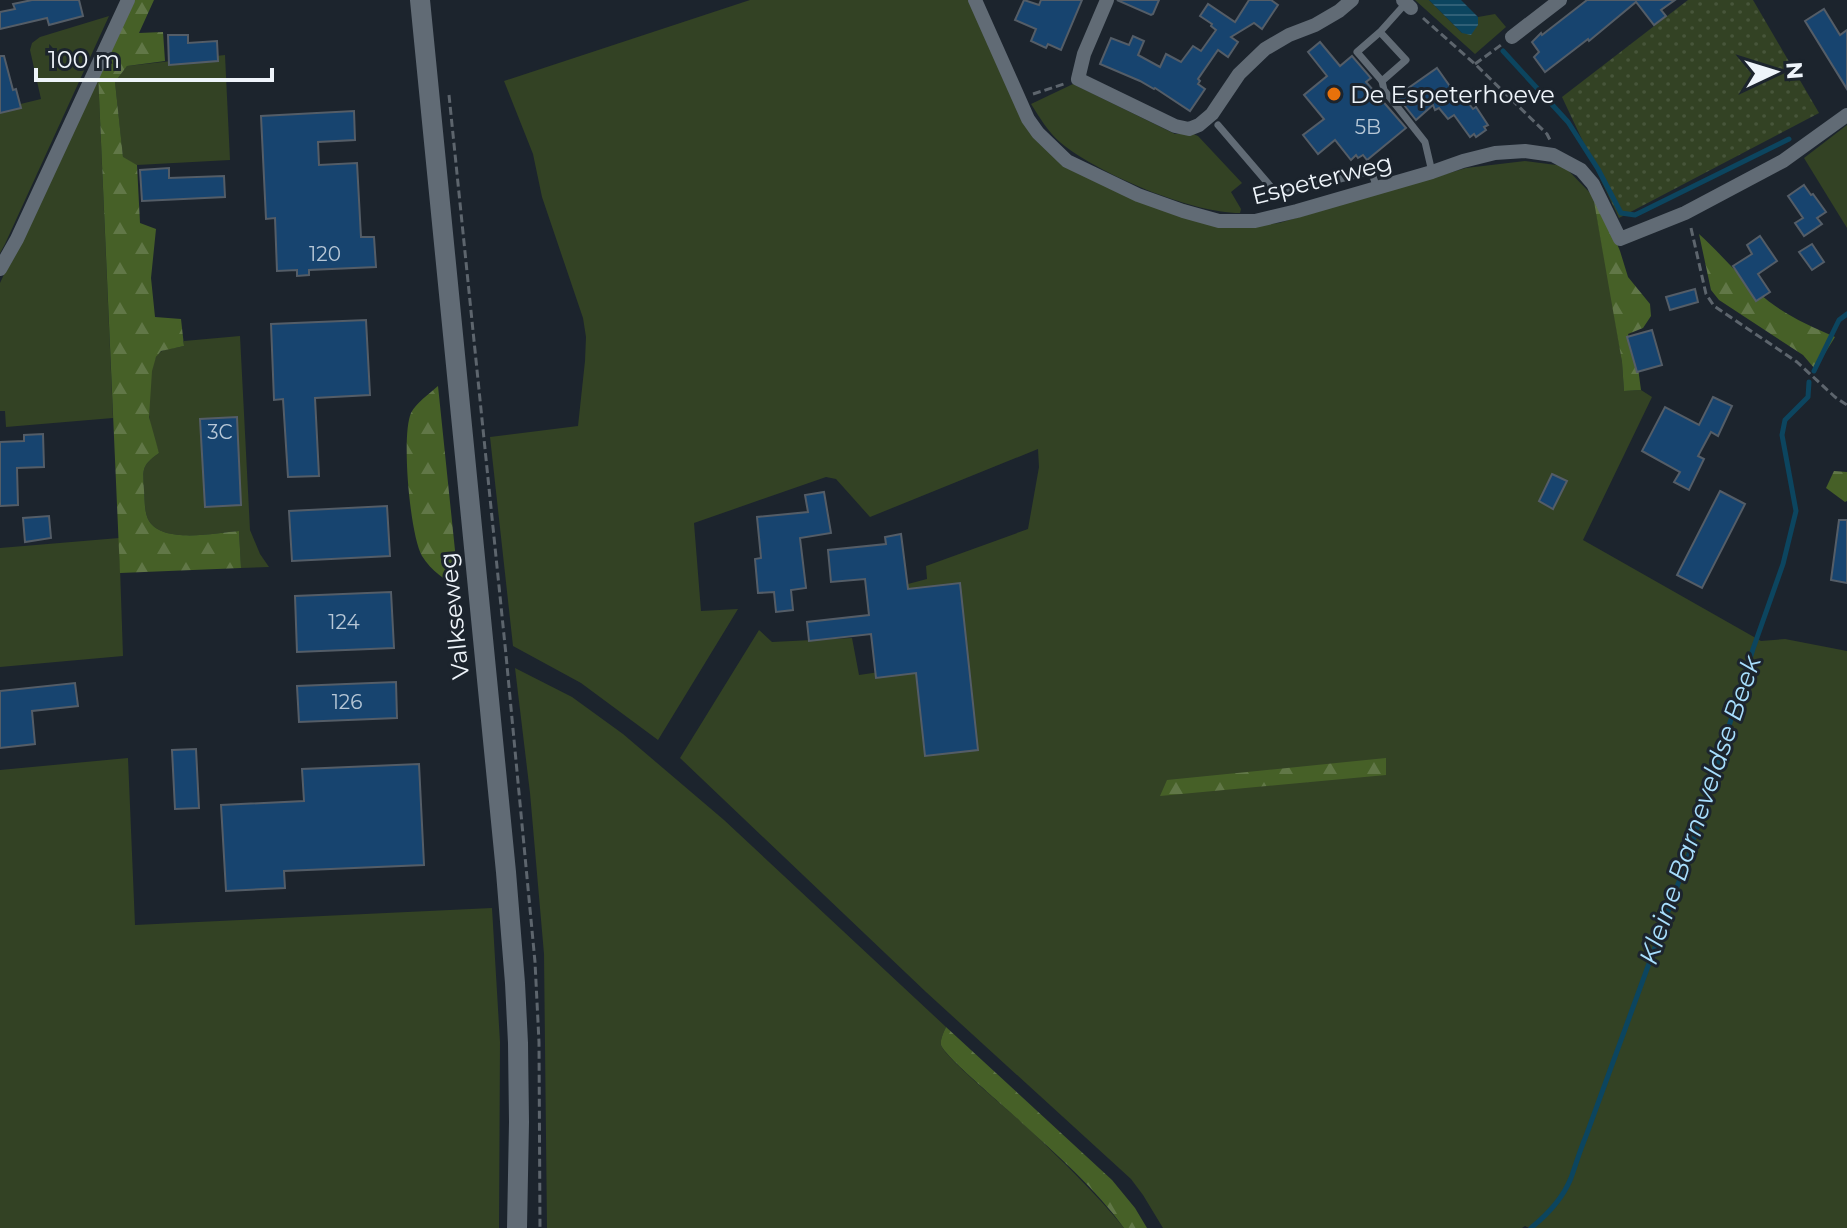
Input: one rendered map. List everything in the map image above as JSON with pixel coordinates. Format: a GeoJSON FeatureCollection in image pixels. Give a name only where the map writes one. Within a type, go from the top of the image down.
{"type":"FeatureCollection","features":[{"type":"Feature","properties":{"kind":"main road","name":"Valkseweg"},"geometry":{"type":"LineString","coordinates":[[420,0],[515,983],[519,1122],[517,1228]]}},
{"type":"Feature","properties":{"kind":"street"},"geometry":{"type":"LineString","coordinates":[[0,269],[17,239],[128,0]]}},
{"type":"Feature","properties":{"kind":"street","name":"Espeterweg"},"geometry":{"type":"LineString","coordinates":[[975,0],[1019,101],[1038,133],[1067,161],[1138,195],[1219,221],[1255,221],[1463,161],[1495,153],[1525,151],[1553,155],[1581,170],[1593,184],[1620,239],[1685,213],[1783,161],[1847,115]]}},
{"type":"Feature","properties":{"kind":"street"},"geometry":{"type":"LineString","coordinates":[[1107,0],[1084,54],[1078,79],[1175,126],[1189,129],[1212,114],[1239,74],[1265,49],[1315,25],[1352,0]]}},
{"type":"Feature","properties":{"kind":"street"},"geometry":{"type":"LineString","coordinates":[[1512,37],[1554,2]]}},
{"type":"Feature","properties":{"kind":"lane"},"geometry":{"type":"LineString","coordinates":[[1407,4],[1357,52],[1382,81],[1384,90],[1425,142],[1432,172]]}},
{"type":"Feature","properties":{"kind":"lane"},"geometry":{"type":"LineString","coordinates":[[1380,32],[1406,60],[1382,81]]}},
{"type":"Feature","properties":{"kind":"lane"},"geometry":{"type":"LineString","coordinates":[[1218,125],[1278,195],[1371,171],[1377,188]]}},
{"type":"Feature","properties":{"kind":"path"},"geometry":{"type":"LineString","coordinates":[[1407,4],[1547,134],[1553,155]]}},
{"type":"Feature","properties":{"kind":"path"},"geometry":{"type":"LineString","coordinates":[[1475,64],[1512,37]]}},
{"type":"Feature","properties":{"kind":"path"},"geometry":{"type":"LineString","coordinates":[[1029,96],[1078,79]]}},
{"type":"Feature","properties":{"kind":"path"},"geometry":{"type":"LineString","coordinates":[[1685,213],[1706,294],[1714,306],[1797,362],[1847,405]]}},
{"type":"Feature","properties":{"kind":"green space"},"geometry":{"type":"Polygon","coordinates":[[[130,0],[154,0],[139,33],[163,32],[165,61],[127,66],[115,82],[123,157],[137,165],[140,223],[156,229],[151,278],[155,317],[181,319],[184,346],[161,351],[152,371],[149,417],[159,453],[144,468],[145,510],[149,521],[166,533],[204,535],[239,531],[241,568],[120,573],[98,73],[130,0]]]}},
{"type":"Feature","properties":{"kind":"green space"},"geometry":{"type":"Polygon","coordinates":[[[750,0],[970,0],[1019,109],[1075,169],[1252,226],[1279,223],[1466,168],[1525,161],[1564,166],[1593,196],[1622,362],[1624,391],[1641,390],[1652,397],[1583,540],[1761,641],[1785,639],[1847,651],[1847,1228],[1163,1228],[1131,1179],[926,992],[680,758],[759,630],[772,642],[852,638],[859,675],[914,667],[904,585],[927,579],[926,566],[1028,529],[1039,467],[1038,449],[870,517],[836,479],[826,477],[694,523],[701,611],[738,609],[658,740],[581,683],[513,646],[490,437],[578,426],[586,337],[583,318],[542,197],[533,154],[504,81],[750,0]]]}},
{"type":"Feature","properties":{"kind":"green space"},"geometry":{"type":"Polygon","coordinates":[[[1415,0],[1429,0],[1462,33],[1478,25],[1478,17],[1495,14],[1506,27],[1475,54],[1415,0]]]}},
{"type":"Feature","properties":{"kind":"green space"},"geometry":{"type":"Polygon","coordinates":[[[1688,0],[1753,0],[1819,113],[1619,218],[1562,97],[1688,0]]]}},
{"type":"Feature","properties":{"kind":"green space"},"geometry":{"type":"Polygon","coordinates":[[[109,16],[0,253],[0,109],[41,99],[30,50],[32,43],[40,37],[109,16]]]}},
{"type":"Feature","properties":{"kind":"green space"},"geometry":{"type":"Polygon","coordinates":[[[225,55],[230,160],[137,165],[123,158],[115,82],[127,66],[225,55]]]}},
{"type":"Feature","properties":{"kind":"green space"},"geometry":{"type":"Polygon","coordinates":[[[98,73],[113,418],[6,427],[5,411],[0,411],[0,283],[98,73]]]}},
{"type":"Feature","properties":{"kind":"green space"},"geometry":{"type":"Polygon","coordinates":[[[1073,84],[1175,134],[1198,136],[1242,183],[1231,192],[1241,209],[1240,213],[1197,206],[1146,190],[1098,167],[1061,143],[1031,104],[1073,84]]]}},
{"type":"Feature","properties":{"kind":"green space"},"geometry":{"type":"Polygon","coordinates":[[[1847,125],[1847,228],[1804,158],[1847,125]]]}},
{"type":"Feature","properties":{"kind":"green space"},"geometry":{"type":"Polygon","coordinates":[[[1593,196],[1603,211],[1628,277],[1650,304],[1651,316],[1643,328],[1628,334],[1641,390],[1624,391],[1622,362],[1593,196]]]}},
{"type":"Feature","properties":{"kind":"green space"},"geometry":{"type":"Polygon","coordinates":[[[1699,234],[1776,306],[1835,337],[1815,369],[1803,355],[1719,300],[1711,290],[1699,234]]]}},
{"type":"Feature","properties":{"kind":"green space"},"geometry":{"type":"Polygon","coordinates":[[[240,336],[250,530],[269,567],[241,568],[239,531],[204,535],[166,533],[149,521],[145,510],[144,468],[159,453],[149,409],[150,382],[156,358],[164,350],[184,346],[184,341],[240,336]]]}},
{"type":"Feature","properties":{"kind":"green space"},"geometry":{"type":"Polygon","coordinates":[[[438,386],[459,589],[434,571],[422,556],[414,528],[408,485],[407,442],[411,413],[438,386]]]}},
{"type":"Feature","properties":{"kind":"green space"},"geometry":{"type":"Polygon","coordinates":[[[1834,471],[1847,472],[1845,502],[1826,488],[1834,471]]]}},
{"type":"Feature","properties":{"kind":"green space"},"geometry":{"type":"Polygon","coordinates":[[[119,538],[123,656],[0,667],[0,548],[119,538]]]}},
{"type":"Feature","properties":{"kind":"green space"},"geometry":{"type":"Polygon","coordinates":[[[515,668],[572,697],[623,734],[724,820],[946,1027],[941,1043],[945,1052],[1064,1163],[1124,1228],[547,1228],[544,954],[515,668]]]}},
{"type":"Feature","properties":{"kind":"green space"},"geometry":{"type":"Polygon","coordinates":[[[128,758],[135,925],[492,908],[500,1042],[499,1228],[0,1228],[0,770],[128,758]]]}},
{"type":"Feature","properties":{"kind":"green space"},"geometry":{"type":"Polygon","coordinates":[[[1386,758],[1386,775],[1160,796],[1167,780],[1386,758]]]}},
{"type":"Feature","properties":{"kind":"green space"},"geometry":{"type":"Polygon","coordinates":[[[946,1027],[1112,1180],[1147,1228],[1124,1228],[1076,1173],[953,1060],[941,1045],[946,1027]]]}},
{"type":"Feature","properties":{"kind":"water"},"geometry":{"type":"Polygon","coordinates":[[[1429,0],[1461,0],[1478,17],[1478,25],[1471,35],[1462,33],[1429,0]]]}},
{"type":"Feature","properties":{"kind":"building"},"geometry":{"type":"Polygon","coordinates":[[[32,0],[79,0],[83,16],[49,25],[47,18],[0,29],[0,12],[15,9],[13,4],[32,0]]]}},
{"type":"Feature","properties":{"kind":"building"},"geometry":{"type":"Polygon","coordinates":[[[1024,0],[1039,5],[1041,0],[1082,0],[1061,50],[1031,41],[1036,29],[1015,20],[1024,0]]]}},
{"type":"Feature","properties":{"kind":"building"},"geometry":{"type":"Polygon","coordinates":[[[1117,0],[1159,0],[1151,15],[1117,0]]]}},
{"type":"Feature","properties":{"kind":"building"},"geometry":{"type":"Polygon","coordinates":[[[1249,0],[1271,0],[1278,5],[1262,29],[1254,23],[1231,37],[1238,42],[1228,57],[1218,50],[1198,79],[1198,84],[1205,89],[1190,111],[1155,88],[1100,64],[1111,38],[1129,45],[1133,36],[1144,41],[1138,55],[1160,67],[1166,54],[1181,62],[1193,46],[1201,51],[1216,30],[1200,16],[1208,4],[1235,22],[1249,0]]]}},
{"type":"Feature","properties":{"kind":"building"},"geometry":{"type":"Polygon","coordinates":[[[1587,0],[1675,0],[1661,10],[1666,16],[1654,25],[1636,2],[1545,72],[1534,57],[1539,52],[1532,42],[1587,0]]]}},
{"type":"Feature","properties":{"kind":"building"},"geometry":{"type":"Polygon","coordinates":[[[1824,9],[1840,35],[1847,30],[1847,89],[1805,21],[1824,9]]]}},
{"type":"Feature","properties":{"kind":"building"},"geometry":{"type":"Polygon","coordinates":[[[168,35],[188,35],[188,43],[217,41],[218,61],[169,65],[168,35]]]}},
{"type":"Feature","properties":{"kind":"building"},"geometry":{"type":"Polygon","coordinates":[[[1320,42],[1340,66],[1352,56],[1371,78],[1366,82],[1406,128],[1367,160],[1363,155],[1358,158],[1356,155],[1351,160],[1335,140],[1318,154],[1303,135],[1324,119],[1304,95],[1327,76],[1308,52],[1320,42]]]}},
{"type":"Feature","properties":{"kind":"building"},"geometry":{"type":"Polygon","coordinates":[[[0,56],[4,56],[21,108],[0,113],[0,56]]]}},
{"type":"Feature","properties":{"kind":"building"},"geometry":{"type":"Polygon","coordinates":[[[1437,68],[1459,99],[1463,96],[1473,109],[1476,107],[1488,125],[1476,137],[1474,134],[1470,137],[1454,115],[1448,119],[1433,105],[1416,120],[1397,96],[1437,68]]]}},
{"type":"Feature","properties":{"kind":"building"},"geometry":{"type":"Polygon","coordinates":[[[354,111],[355,140],[318,142],[319,165],[357,163],[361,237],[374,237],[376,267],[309,270],[309,275],[297,276],[297,270],[277,271],[275,218],[266,219],[261,116],[354,111]]]}},
{"type":"Feature","properties":{"kind":"building"},"geometry":{"type":"Polygon","coordinates":[[[169,168],[169,178],[224,176],[225,197],[142,201],[140,170],[169,168]]]}},
{"type":"Feature","properties":{"kind":"building"},"geometry":{"type":"Polygon","coordinates":[[[1804,185],[1826,212],[1817,218],[1822,224],[1804,236],[1795,223],[1803,218],[1788,196],[1804,185]]]}},
{"type":"Feature","properties":{"kind":"building"},"geometry":{"type":"Polygon","coordinates":[[[1760,236],[1777,261],[1758,274],[1770,292],[1756,301],[1733,266],[1752,254],[1747,245],[1760,236]]]}},
{"type":"Feature","properties":{"kind":"building"},"geometry":{"type":"Polygon","coordinates":[[[1812,244],[1824,262],[1812,270],[1799,252],[1812,244]]]}},
{"type":"Feature","properties":{"kind":"building"},"geometry":{"type":"Polygon","coordinates":[[[1695,289],[1698,302],[1670,310],[1666,297],[1695,289]]]}},
{"type":"Feature","properties":{"kind":"building"},"geometry":{"type":"Polygon","coordinates":[[[366,320],[370,395],[315,398],[319,476],[288,477],[283,399],[274,400],[271,324],[366,320]]]}},
{"type":"Feature","properties":{"kind":"building"},"geometry":{"type":"Polygon","coordinates":[[[1652,330],[1662,365],[1637,372],[1627,337],[1652,330]]]}},
{"type":"Feature","properties":{"kind":"building"},"geometry":{"type":"Polygon","coordinates":[[[1713,397],[1732,406],[1718,436],[1711,432],[1698,456],[1704,459],[1689,490],[1674,482],[1680,472],[1642,451],[1665,407],[1699,425],[1713,397]]]}},
{"type":"Feature","properties":{"kind":"building"},"geometry":{"type":"Polygon","coordinates":[[[237,417],[241,505],[205,507],[200,419],[237,417]]]}},
{"type":"Feature","properties":{"kind":"building"},"geometry":{"type":"Polygon","coordinates":[[[43,434],[44,467],[17,468],[18,505],[0,506],[0,442],[24,441],[24,435],[43,434]]]}},
{"type":"Feature","properties":{"kind":"building"},"geometry":{"type":"Polygon","coordinates":[[[1552,474],[1567,481],[1553,509],[1539,501],[1552,474]]]}},
{"type":"Feature","properties":{"kind":"building"},"geometry":{"type":"Polygon","coordinates":[[[1720,491],[1745,504],[1702,588],[1677,575],[1720,491]]]}},
{"type":"Feature","properties":{"kind":"building"},"geometry":{"type":"Polygon","coordinates":[[[824,492],[831,533],[800,538],[806,588],[791,590],[793,610],[776,612],[774,592],[758,593],[755,559],[761,558],[757,517],[808,512],[805,495],[824,492]]]}},
{"type":"Feature","properties":{"kind":"building"},"geometry":{"type":"Polygon","coordinates":[[[387,506],[390,556],[292,561],[289,511],[387,506]]]}},
{"type":"Feature","properties":{"kind":"building"},"geometry":{"type":"Polygon","coordinates":[[[49,516],[51,538],[25,542],[23,518],[49,516]]]}},
{"type":"Feature","properties":{"kind":"building"},"geometry":{"type":"Polygon","coordinates":[[[1839,520],[1847,520],[1847,583],[1831,580],[1839,520]]]}},
{"type":"Feature","properties":{"kind":"building"},"geometry":{"type":"Polygon","coordinates":[[[901,534],[908,589],[960,583],[978,750],[925,756],[916,673],[876,678],[871,634],[809,641],[807,622],[869,615],[865,579],[831,582],[828,550],[886,544],[885,537],[901,534]]]}},
{"type":"Feature","properties":{"kind":"building"},"geometry":{"type":"Polygon","coordinates":[[[391,592],[394,648],[297,652],[295,596],[391,592]]]}},
{"type":"Feature","properties":{"kind":"building"},"geometry":{"type":"Polygon","coordinates":[[[396,682],[397,718],[299,722],[297,686],[396,682]]]}},
{"type":"Feature","properties":{"kind":"building"},"geometry":{"type":"Polygon","coordinates":[[[75,683],[78,706],[32,711],[35,744],[0,748],[0,691],[75,683]]]}},
{"type":"Feature","properties":{"kind":"building"},"geometry":{"type":"Polygon","coordinates":[[[196,749],[199,808],[175,809],[172,750],[196,749]]]}},
{"type":"Feature","properties":{"kind":"building"},"geometry":{"type":"Polygon","coordinates":[[[419,764],[424,865],[284,871],[285,888],[226,891],[221,805],[304,801],[302,769],[419,764]]]}},
{"type":"Feature","properties":{"kind":"waterway"},"geometry":{"type":"LineString","coordinates":[[1503,51],[1568,122],[1621,213],[1635,215],[1789,139]]}},
{"type":"Feature","properties":{"kind":"waterway","name":"Kleine Barneveldse Beek"},"geometry":{"type":"LineString","coordinates":[[1814,371],[1839,320],[1847,314]]}},
{"type":"Feature","properties":{"kind":"waterway","name":"Kleine Barneveldse Beek"},"geometry":{"type":"LineString","coordinates":[[1531,1228],[1554,1206],[1571,1178],[1689,854],[1783,564],[1796,511],[1782,435],[1785,420],[1808,397],[1809,382]]}},
{"type":"Feature","properties":{"kind":"place","name":"De Espeterhoeve"},"geometry":{"type":"Point","coordinates":[1334,94]}}]}
